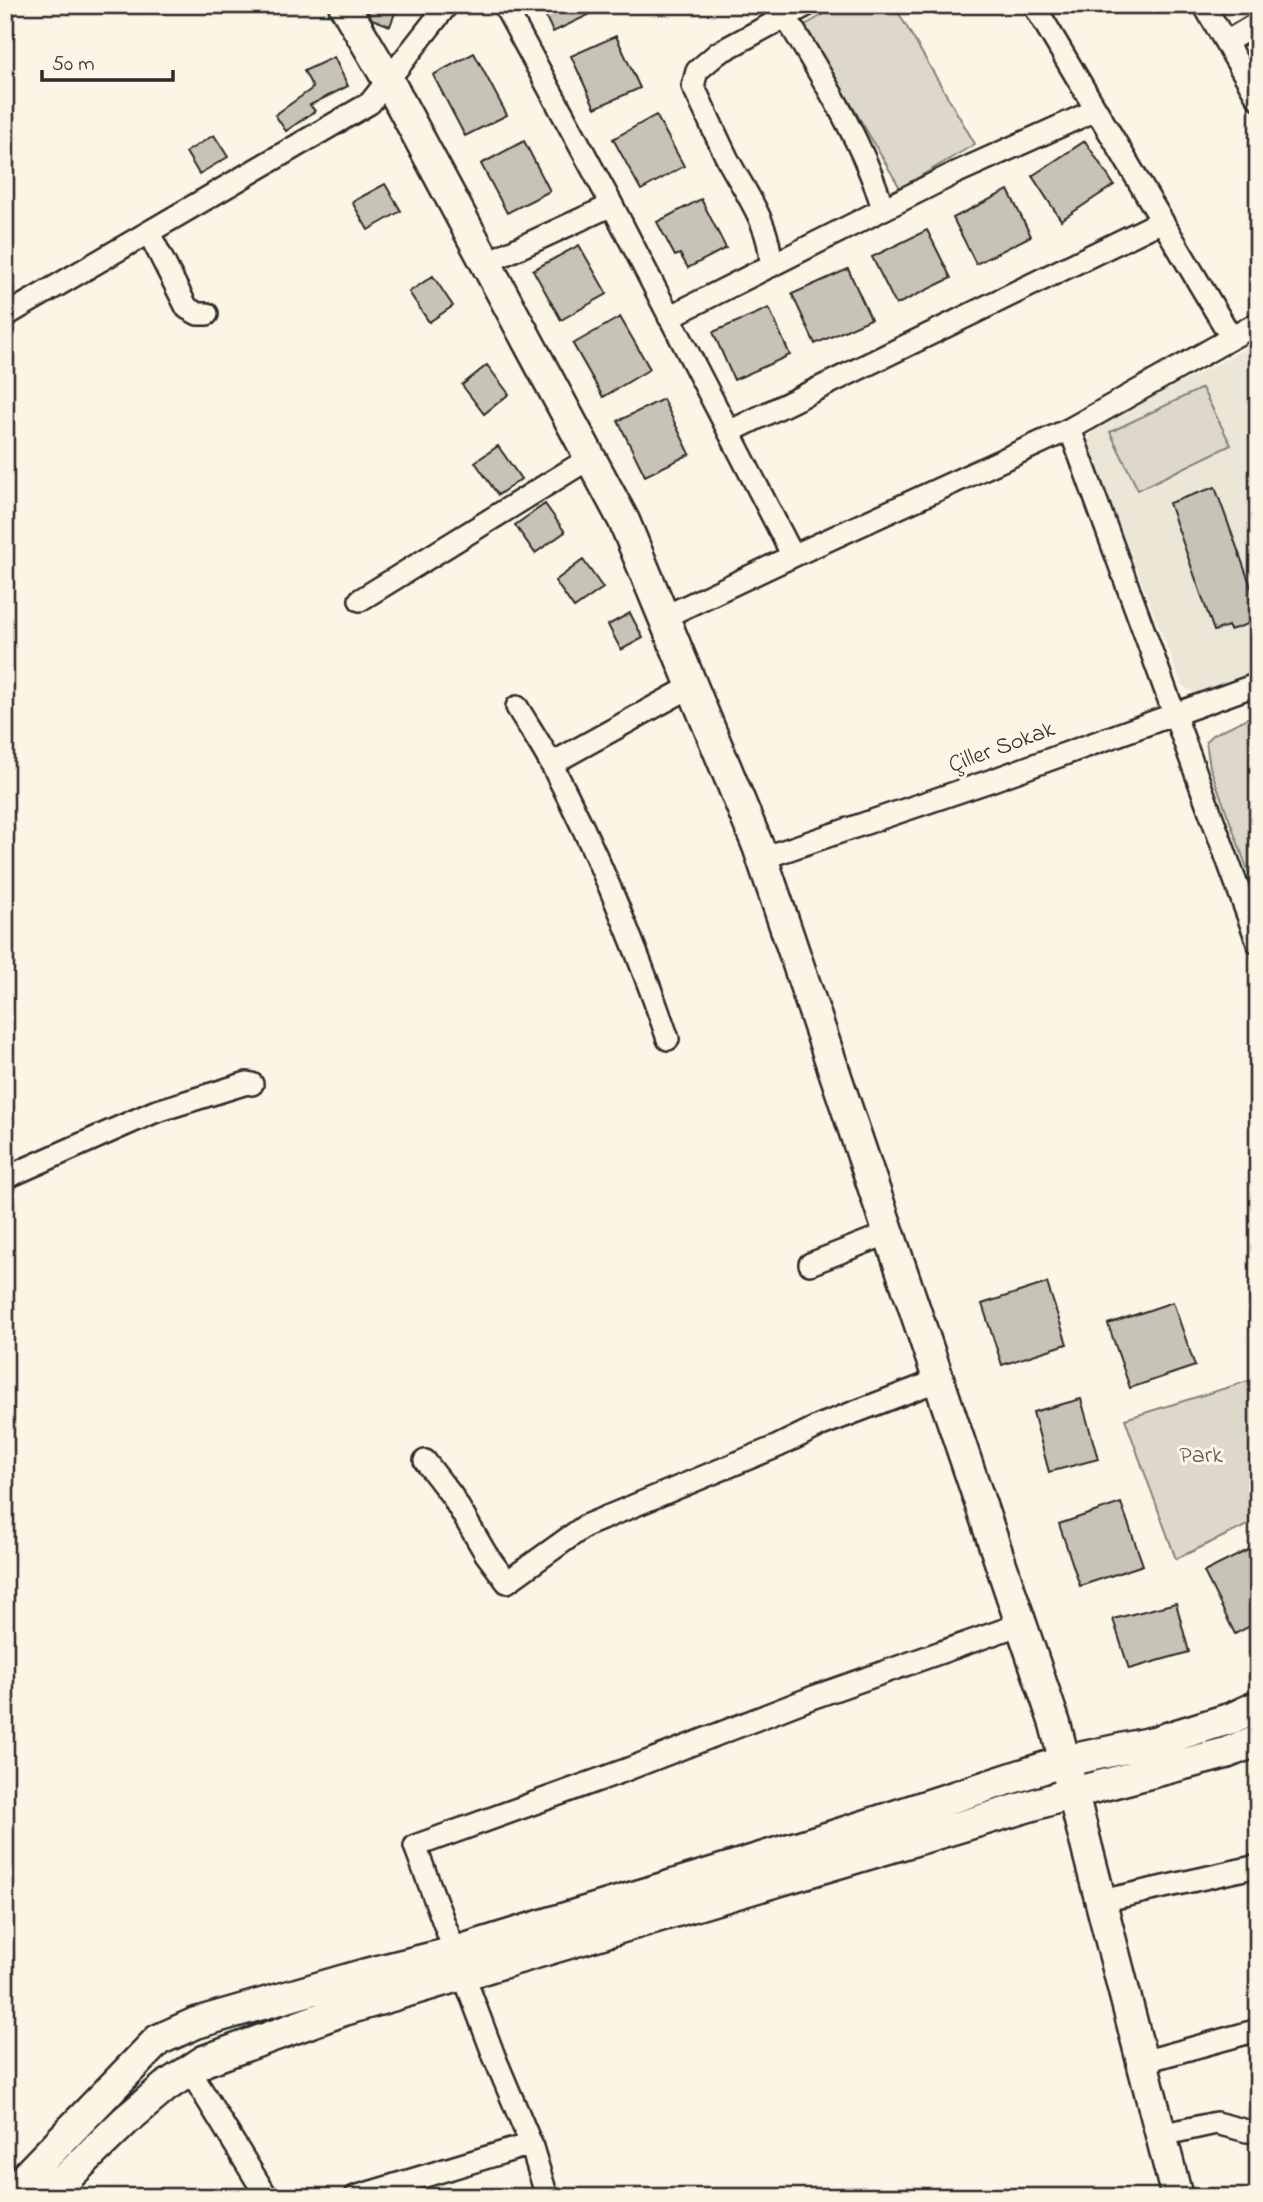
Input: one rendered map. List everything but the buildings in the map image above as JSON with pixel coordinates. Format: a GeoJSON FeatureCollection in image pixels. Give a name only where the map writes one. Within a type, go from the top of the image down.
{"type":"FeatureCollection","features":[{"type":"Feature","properties":{"kind":"street"},"geometry":{"type":"LineString","coordinates":[[344,5],[388,80],[624,521],[763,858],[1055,1724],[1177,2197]]}},
{"type":"Feature","properties":{"kind":"street"},"geometry":{"type":"LineString","coordinates":[[5,316],[370,103],[447,5]]}},
{"type":"Feature","properties":{"kind":"street"},"geometry":{"type":"LineString","coordinates":[[504,5],[793,556]]}},
{"type":"Feature","properties":{"kind":"street"},"geometry":{"type":"LineString","coordinates":[[771,266],[771,246],[761,221],[693,86],[697,71],[718,53],[807,5]]}},
{"type":"Feature","properties":{"kind":"street"},"geometry":{"type":"LineString","coordinates":[[1034,5],[1231,338]]}},
{"type":"Feature","properties":{"kind":"street"},"geometry":{"type":"LineString","coordinates":[[1204,5],[1258,98]]}},
{"type":"Feature","properties":{"kind":"street"},"geometry":{"type":"LineString","coordinates":[[785,16],[817,68],[874,178],[884,209]]}},
{"type":"Feature","properties":{"kind":"street"},"geometry":{"type":"LineString","coordinates":[[1226,43],[1258,23]]}},
{"type":"Feature","properties":{"kind":"street"},"geometry":{"type":"LineString","coordinates":[[669,317],[954,174],[1096,110]]}},
{"type":"Feature","properties":{"kind":"street"},"geometry":{"type":"LineString","coordinates":[[486,263],[611,205]]}},
{"type":"Feature","properties":{"kind":"street"},"geometry":{"type":"LineString","coordinates":[[729,432],[1162,221]]}},
{"type":"Feature","properties":{"kind":"street"},"geometry":{"type":"LineString","coordinates":[[149,233],[187,308],[198,314],[207,314]]}},
{"type":"Feature","properties":{"kind":"street"},"geometry":{"type":"LineString","coordinates":[[664,617],[1070,429],[1258,323]]}},
{"type":"Feature","properties":{"kind":"street"},"geometry":{"type":"LineString","coordinates":[[1070,429],[1258,943]]}},
{"type":"Feature","properties":{"kind":"street"},"geometry":{"type":"LineString","coordinates":[[360,600],[590,458]]}},
{"type":"Feature","properties":{"kind":"street","name":"Çiller Sokak"},"geometry":{"type":"LineString","coordinates":[[763,858],[990,781],[1258,684]]}},
{"type":"Feature","properties":{"kind":"street"},"geometry":{"type":"LineString","coordinates":[[551,764],[692,686]]}},
{"type":"Feature","properties":{"kind":"street"},"geometry":{"type":"LineString","coordinates":[[517,707],[551,764],[586,833],[645,972],[668,1039]]}},
{"type":"Feature","properties":{"kind":"street"},"geometry":{"type":"LineString","coordinates":[[8,1169],[154,1112],[247,1083],[252,1084]]}},
{"type":"Feature","properties":{"kind":"street"},"geometry":{"type":"LineString","coordinates":[[810,1264],[889,1233]]}},
{"type":"Feature","properties":{"kind":"street"},"geometry":{"type":"LineString","coordinates":[[425,1461],[452,1496],[486,1554],[507,1582],[585,1526],[778,1446],[821,1425],[939,1380]]}},
{"type":"Feature","properties":{"kind":"street"},"geometry":{"type":"LineString","coordinates":[[547,2197],[531,2144],[494,2056],[415,1846],[623,1771],[811,1698],[1021,1624]]}},
{"type":"Feature","properties":{"kind":"street"},"geometry":{"type":"LineString","coordinates":[[47,2197],[125,2121],[165,2087],[204,2062],[459,1964],[836,1835],[1065,1762],[1154,1742],[1232,1718],[1258,1706]]}},
{"type":"Feature","properties":{"kind":"street"},"geometry":{"type":"LineString","coordinates":[[6,2197],[158,2040],[196,2023],[366,1974],[459,1964],[1226,1753],[1258,1740]]}},
{"type":"Feature","properties":{"kind":"street"},"geometry":{"type":"LineString","coordinates":[[1101,1901],[1258,1866]]}},
{"type":"Feature","properties":{"kind":"street"},"geometry":{"type":"LineString","coordinates":[[1142,2062],[1258,2030]]}},
{"type":"Feature","properties":{"kind":"street"},"geometry":{"type":"LineString","coordinates":[[190,2071],[267,2197]]}},
{"type":"Feature","properties":{"kind":"street"},"geometry":{"type":"LineString","coordinates":[[1161,2135],[1216,2123],[1247,2131],[1258,2129]]}},
{"type":"Feature","properties":{"kind":"street"},"geometry":{"type":"LineString","coordinates":[[360,2196],[531,2144]]}},
{"type":"Feature","properties":{"kind":"shaded area"},"geometry":{"type":"Polygon","coordinates":[[[1258,342],[1258,673],[1196,695],[1182,685],[1087,443],[1095,428],[1258,342]]]}},
{"type":"Feature","properties":{"kind":"green space"},"geometry":{"type":"Polygon","coordinates":[[[840,5],[894,5],[975,144],[900,188],[805,25],[840,5]]]}},
{"type":"Feature","properties":{"kind":"green space"},"geometry":{"type":"Polygon","coordinates":[[[1202,388],[1231,445],[1138,490],[1110,432],[1202,388]]]}},
{"type":"Feature","properties":{"kind":"green space"},"geometry":{"type":"Polygon","coordinates":[[[1258,713],[1258,898],[1210,767],[1206,742],[1212,735],[1258,713]]]}},
{"type":"Feature","properties":{"kind":"green space","name":"Park"},"geometry":{"type":"Polygon","coordinates":[[[1258,1378],[1258,1520],[1176,1559],[1125,1419],[1258,1378]]]}}]}
